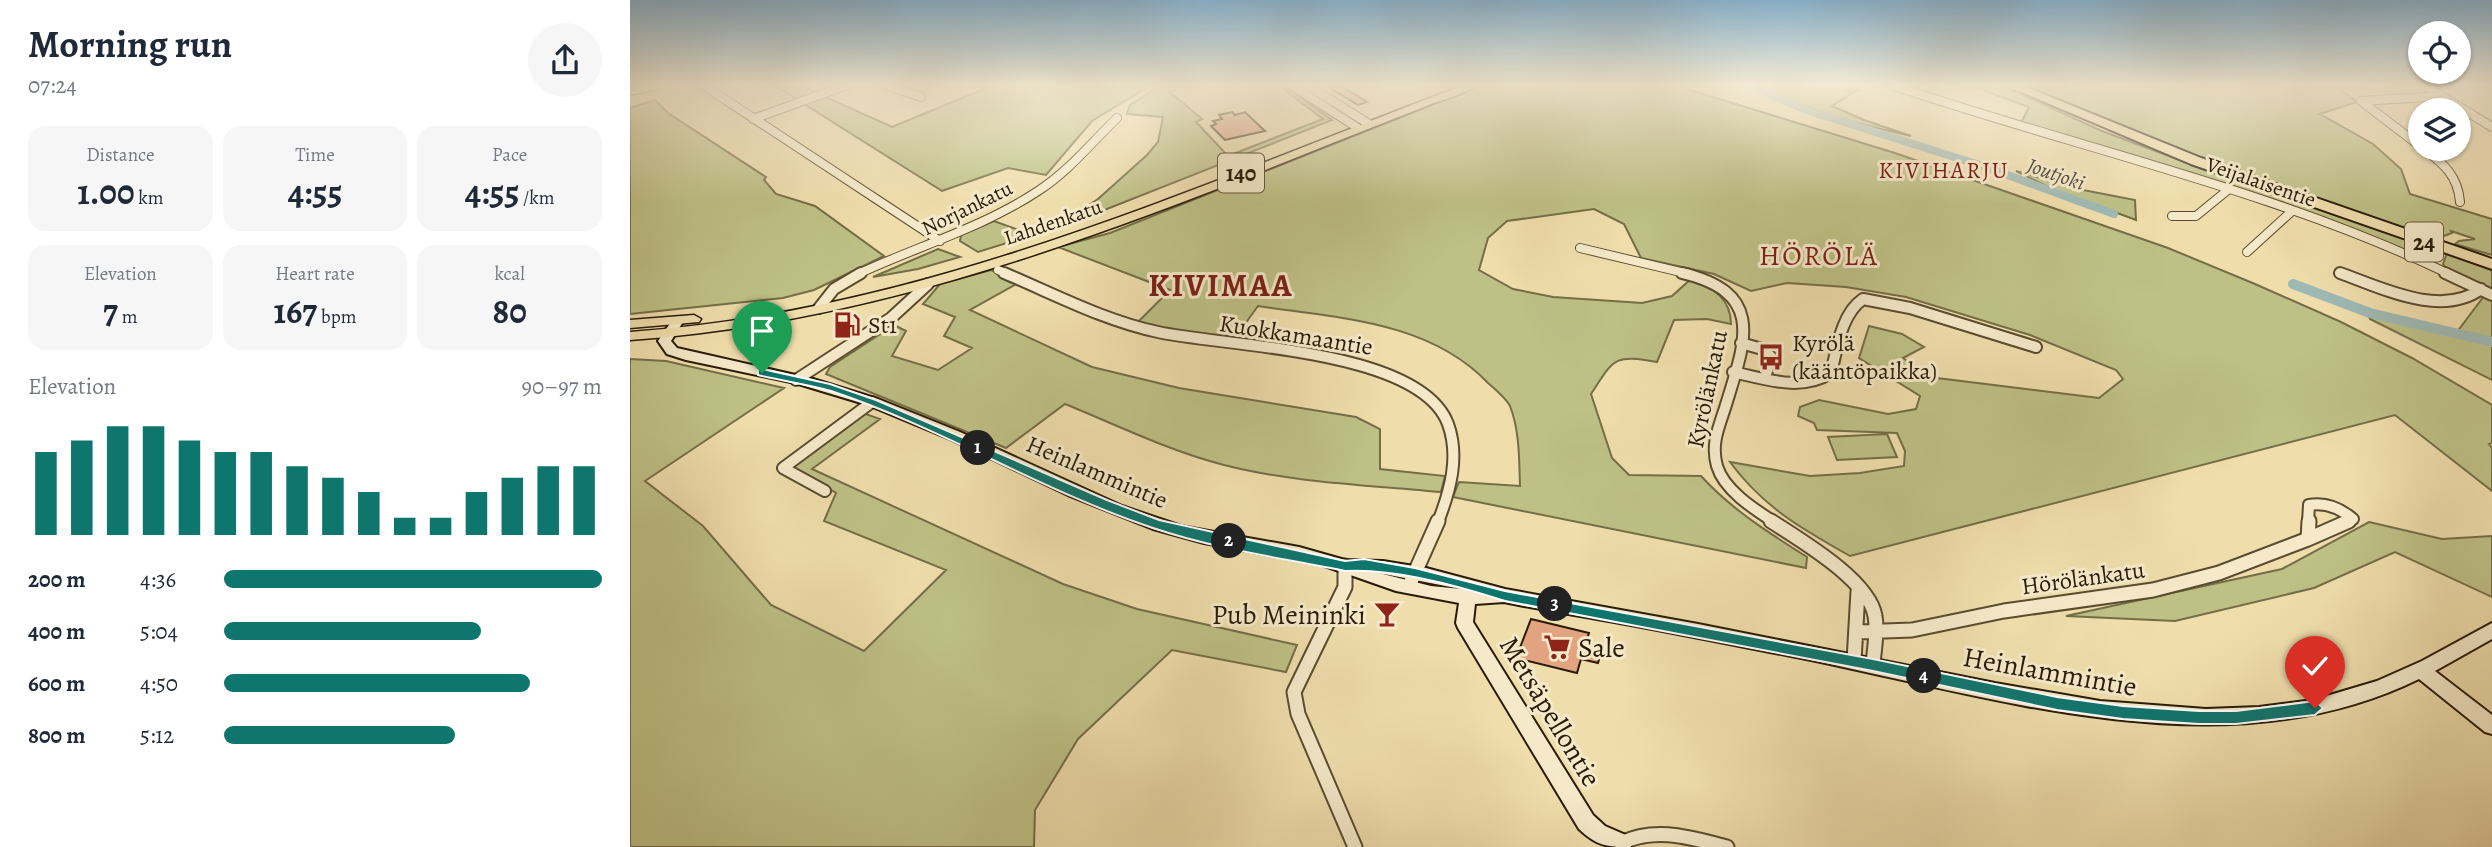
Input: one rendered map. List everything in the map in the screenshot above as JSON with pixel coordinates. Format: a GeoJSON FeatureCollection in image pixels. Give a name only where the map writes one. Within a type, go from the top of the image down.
{"type":"FeatureCollection","features":[{"type":"Feature","properties":{"kind":"highway","name":"24"},"geometry":{"type":"LineString","coordinates":[[2106,125],[2184,157],[2492,262]]}},
{"type":"Feature","properties":{"kind":"main road","name":"Lahdenkatu"},"geometry":{"type":"LineString","coordinates":[[630,324],[677,322],[821,303],[970,269],[1116,222],[1359,125]]}},
{"type":"Feature","properties":{"kind":"main road","name":"Lahdenkatu"},"geometry":{"type":"LineString","coordinates":[[630,336],[667,334],[928,284],[970,269]]}},
{"type":"Feature","properties":{"kind":"street"},"geometry":{"type":"LineString","coordinates":[[761,125],[940,241]]}},
{"type":"Feature","properties":{"kind":"street","name":"Norjankatu"},"geometry":{"type":"LineString","coordinates":[[821,303],[848,280],[1009,210],[1070,166],[1111,125]]}},
{"type":"Feature","properties":{"kind":"street","name":"Veijalaisentie"},"geometry":{"type":"LineString","coordinates":[[2013,125],[2127,156],[2292,211],[2405,253],[2492,295]]}},
{"type":"Feature","properties":{"kind":"street"},"geometry":{"type":"LineString","coordinates":[[2392,125],[2408,137]]}},
{"type":"Feature","properties":{"kind":"street"},"geometry":{"type":"LineString","coordinates":[[2437,161],[2460,184],[2460,202]]}},
{"type":"Feature","properties":{"kind":"street"},"geometry":{"type":"LineString","coordinates":[[2172,216],[2196,216],[2229,189]]}},
{"type":"Feature","properties":{"kind":"street"},"geometry":{"type":"LineString","coordinates":[[2247,252],[2292,211]]}},
{"type":"Feature","properties":{"kind":"street","name":"Kyrölänkatu"},"geometry":{"type":"LineString","coordinates":[[1580,248],[1694,275],[1718,285],[1732,295],[1741,312],[1744,328],[1713,446],[1712,460],[1734,492],[1835,565],[1858,588],[1875,612],[1873,665]]}},
{"type":"Feature","properties":{"kind":"street","name":"Kuokkamaantie"},"geometry":{"type":"LineString","coordinates":[[998,270],[1109,318],[1157,332],[1366,365],[1399,378],[1430,397],[1446,419],[1455,450],[1453,481],[1412,580]]}},
{"type":"Feature","properties":{"kind":"street"},"geometry":{"type":"LineString","coordinates":[[2340,273],[2388,289],[2435,299],[2456,301],[2481,289]]}},
{"type":"Feature","properties":{"kind":"street"},"geometry":{"type":"LineString","coordinates":[[796,380],[891,318],[928,284]]}},
{"type":"Feature","properties":{"kind":"street"},"geometry":{"type":"LineString","coordinates":[[1733,372],[1794,383],[1823,380],[1831,373],[1849,313],[1857,301],[1863,299],[1910,307],[2036,347]]}},
{"type":"Feature","properties":{"kind":"street"},"geometry":{"type":"LineString","coordinates":[[667,334],[677,322]]}},
{"type":"Feature","properties":{"kind":"street","name":"Heinlammintie"},"geometry":{"type":"LineString","coordinates":[[667,334],[664,341],[666,346],[686,356],[830,387],[872,402],[1102,504],[1156,524],[1345,566],[1362,575],[1412,580],[1469,592],[1505,596],[1873,665],[2057,704],[2123,713],[2199,717],[2247,716],[2315,708],[2370,692],[2420,670],[2492,630]]}},
{"type":"Feature","properties":{"kind":"street"},"geometry":{"type":"LineString","coordinates":[[1741,344],[1762,349],[1771,357],[1765,378]]}},
{"type":"Feature","properties":{"kind":"street"},"geometry":{"type":"LineString","coordinates":[[825,491],[783,468],[872,402]]}},
{"type":"Feature","properties":{"kind":"street","name":"Hörölänkatu"},"geometry":{"type":"LineString","coordinates":[[1857,632],[1874,634],[2006,610],[2170,587],[2234,567],[2308,539]]}},
{"type":"Feature","properties":{"kind":"street"},"geometry":{"type":"LineString","coordinates":[[1345,566],[1345,587],[1294,692],[1298,714],[1355,847]]}},
{"type":"Feature","properties":{"kind":"street"},"geometry":{"type":"LineString","coordinates":[[1854,662],[1858,588]]}},
{"type":"Feature","properties":{"kind":"street","name":"Metsäpellontie"},"geometry":{"type":"LineString","coordinates":[[1469,592],[1464,623],[1586,822],[1598,833],[1621,845]]}},
{"type":"Feature","properties":{"kind":"street"},"geometry":{"type":"LineString","coordinates":[[2420,670],[2492,726]]}},
{"type":"Feature","properties":{"kind":"street"},"geometry":{"type":"LineString","coordinates":[[1621,845],[1635,834],[1662,832],[1727,847]]}},
{"type":"Feature","properties":{"kind":"green space"},"geometry":{"type":"Polygon","coordinates":[[[630,125],[686,125],[766,177],[764,180],[776,194],[815,206],[884,256],[814,290],[783,298],[630,314],[630,125]]]}},
{"type":"Feature","properties":{"kind":"green space"},"geometry":{"type":"Polygon","coordinates":[[[837,125],[887,125],[892,127],[898,125],[1089,125],[1046,175],[1008,168],[942,191],[837,125]]]}},
{"type":"Feature","properties":{"kind":"green space"},"geometry":{"type":"Polygon","coordinates":[[[1161,125],[1198,125],[1228,156],[1309,125],[1321,125],[1074,222],[978,252],[960,241],[961,235],[994,221],[1027,233],[1066,220],[1098,199],[1158,142],[1161,125]]]}},
{"type":"Feature","properties":{"kind":"green space"},"geometry":{"type":"Polygon","coordinates":[[[1383,125],[1802,125],[1895,153],[2168,248],[2341,322],[2412,358],[2492,405],[2492,443],[2489,444],[2492,448],[2492,491],[2395,415],[1850,556],[1784,516],[1756,492],[1730,462],[1810,476],[1860,473],[1904,466],[1905,451],[1897,433],[1817,430],[1814,423],[1798,416],[1800,407],[1819,400],[1888,414],[1916,409],[1920,396],[1859,358],[1869,326],[1902,334],[1924,347],[1903,358],[1929,377],[2099,398],[2123,379],[2116,370],[2030,335],[1906,297],[1846,287],[1787,283],[1751,291],[1714,274],[1641,258],[1624,224],[1594,209],[1507,221],[1488,238],[1479,270],[1513,289],[1553,297],[1642,303],[1672,296],[1691,279],[1719,295],[1728,308],[1731,324],[1707,319],[1674,320],[1657,362],[1623,359],[1616,362],[1610,366],[1591,394],[1612,458],[1629,475],[1701,476],[1738,510],[1807,557],[1806,568],[1453,497],[1459,482],[1520,486],[1517,436],[1510,406],[1464,362],[1438,347],[1381,326],[1258,306],[1232,342],[1137,323],[1170,290],[1058,247],[1110,233],[1383,125]]]}},
{"type":"Feature","properties":{"kind":"green space"},"geometry":{"type":"Polygon","coordinates":[[[1866,125],[1877,125],[1911,136],[1866,125]]]}},
{"type":"Feature","properties":{"kind":"green space"},"geometry":{"type":"Polygon","coordinates":[[[2020,125],[2088,125],[2222,176],[2427,246],[2423,256],[2135,156],[2020,125]]]}},
{"type":"Feature","properties":{"kind":"green space"},"geometry":{"type":"Polygon","coordinates":[[[2116,125],[2339,125],[2373,144],[2401,169],[2410,194],[2492,219],[2492,255],[2455,244],[2475,239],[2451,231],[2452,233],[2436,239],[2175,148],[2116,125]]]}},
{"type":"Feature","properties":{"kind":"green space"},"geometry":{"type":"Polygon","coordinates":[[[2016,171],[2078,189],[2135,200],[2136,220],[2050,188],[2016,171]]]}},
{"type":"Feature","properties":{"kind":"green space"},"geometry":{"type":"Polygon","coordinates":[[[938,249],[960,257],[918,269],[873,277],[938,249]]]}},
{"type":"Feature","properties":{"kind":"green space"},"geometry":{"type":"Polygon","coordinates":[[[2447,253],[2492,268],[2492,292],[2446,268],[2443,264],[2447,253]]]}},
{"type":"Feature","properties":{"kind":"green space"},"geometry":{"type":"Polygon","coordinates":[[[991,270],[1018,283],[970,310],[1092,367],[1179,388],[1356,417],[1380,429],[1380,469],[1445,476],[1441,492],[1305,480],[1224,465],[1163,445],[1065,404],[1006,448],[826,374],[830,367],[894,325],[906,331],[892,356],[938,370],[972,348],[944,336],[955,317],[923,304],[940,284],[991,270]]]}},
{"type":"Feature","properties":{"kind":"green space"},"geometry":{"type":"Polygon","coordinates":[[[2484,296],[2492,300],[2492,339],[2457,332],[2484,296]]]}},
{"type":"Feature","properties":{"kind":"green space"},"geometry":{"type":"Polygon","coordinates":[[[2369,315],[2492,343],[2492,380],[2370,319],[2369,315]]]}},
{"type":"Feature","properties":{"kind":"green space"},"geometry":{"type":"Polygon","coordinates":[[[630,359],[666,361],[784,388],[645,481],[703,526],[771,605],[864,651],[946,570],[824,521],[836,493],[791,466],[863,413],[880,419],[812,469],[1063,584],[1137,609],[1297,645],[1286,672],[1172,650],[1078,739],[1035,810],[1034,847],[630,847],[630,359]]]}},
{"type":"Feature","properties":{"kind":"green space"},"geometry":{"type":"Polygon","coordinates":[[[1887,434],[1897,457],[1837,460],[1828,437],[1887,434]]]}},
{"type":"Feature","properties":{"kind":"green space"},"geometry":{"type":"Polygon","coordinates":[[[2369,522],[2442,539],[2492,536],[2492,597],[2395,552],[2314,588],[2175,621],[2066,616],[2282,569],[2369,522]]]}},
{"type":"Feature","properties":{"kind":"building"},"geometry":{"type":"Polygon","coordinates":[[[1258,125],[1265,131],[1225,140],[1211,126],[1258,125]]]}},
{"type":"Feature","properties":{"kind":"building","name":"Sale"},"geometry":{"type":"Polygon","coordinates":[[[1531,619],[1589,633],[1585,645],[1602,649],[1598,663],[1581,659],[1577,673],[1516,658],[1531,619]]]}},
{"type":"Feature","properties":{"kind":"waterway","name":"Joutjoki"},"geometry":{"type":"LineString","coordinates":[[1852,125],[1986,167],[2114,214]]}},
{"type":"Feature","properties":{"kind":"waterway","name":"Joutjoki"},"geometry":{"type":"LineString","coordinates":[[2293,284],[2370,313],[2492,342]]}},
{"type":"Feature","properties":{"kind":"place","name":"St1"},"geometry":{"type":"Point","coordinates":[847,325]}},
{"type":"Feature","properties":{"kind":"place","name":"Kyrölä (kääntöpaikka)"},"geometry":{"type":"Point","coordinates":[1771,357]}},
{"type":"Feature","properties":{"kind":"place","name":"Pub Meininki"},"geometry":{"type":"Point","coordinates":[1387,614]}},
{"type":"Feature","properties":{"kind":"place","name":"Sale"},"geometry":{"type":"Point","coordinates":[1557,647]}},
{"type":"Feature","properties":{"kind":"district","name":"KIVIHARJU"},"geometry":{"type":"Point","coordinates":[1944,170]}},
{"type":"Feature","properties":{"kind":"district","name":"HÖRÖLÄ"},"geometry":{"type":"Point","coordinates":[1819,255]}},
{"type":"Feature","properties":{"kind":"district","name":"KIVIMAA"},"geometry":{"type":"Point","coordinates":[1221,285]}},
{"type":"Feature","properties":{"kind":"route"},"geometry":{"type":"LineString","coordinates":[[762,373],[830,387],[872,402],[1102,504],[1173,530],[1345,566],[1364,565],[1415,574],[1486,589],[1505,596],[1873,665],[2057,704],[2123,713],[2199,717],[2236,717],[2315,708]]}}]}
